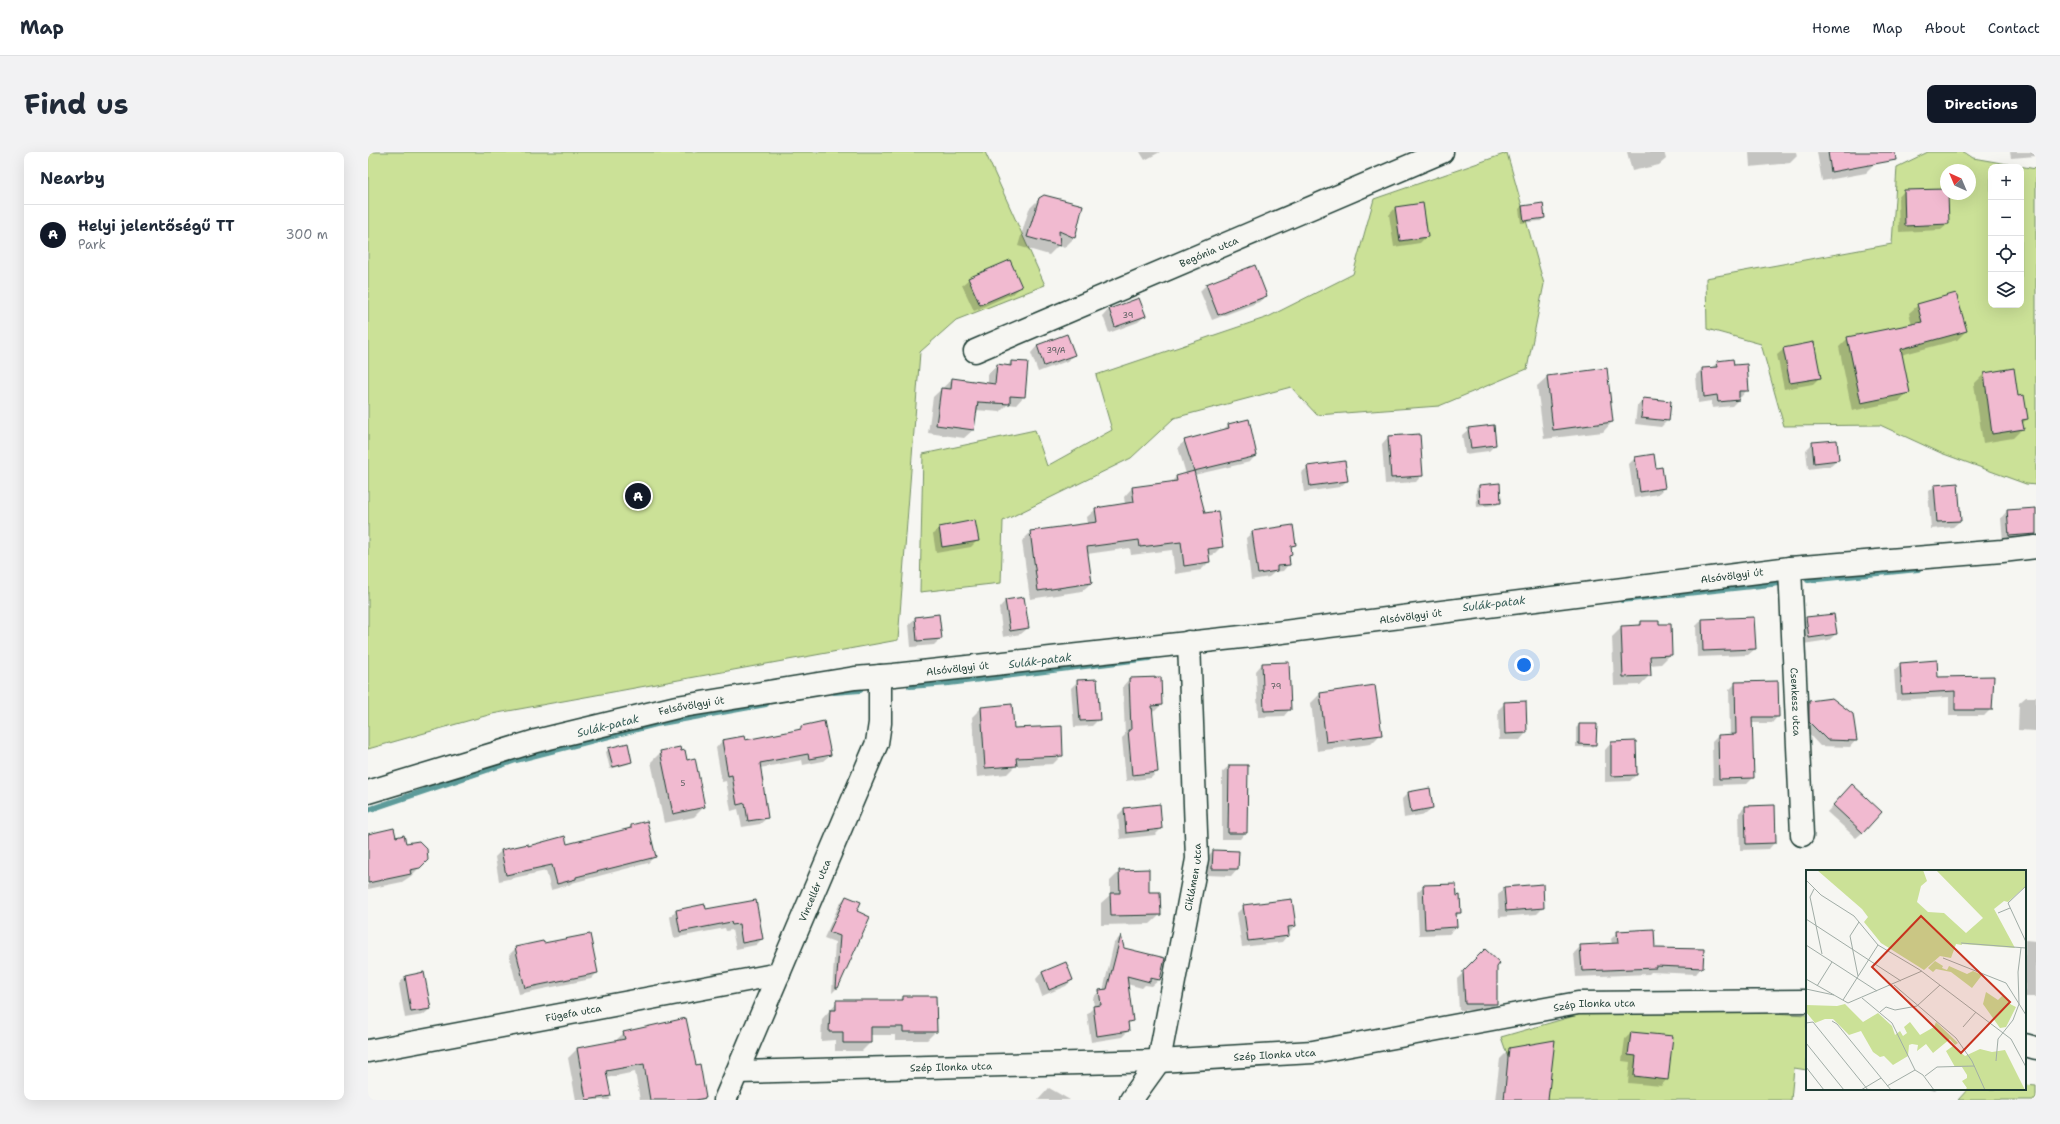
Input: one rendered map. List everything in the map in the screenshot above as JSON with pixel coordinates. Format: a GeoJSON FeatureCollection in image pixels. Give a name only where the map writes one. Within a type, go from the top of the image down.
{"type":"FeatureCollection","features":[{"type":"Feature","properties":{"kind":"street","name":"Begónia utca"},"geometry":{"type":"LineString","coordinates":[[975,351],[1442,152]]}},
{"type":"Feature","properties":{"kind":"street","name":"Alsóvölgyi út"},"geometry":{"type":"LineString","coordinates":[[880,676],[1251,636],[1790,568],[2036,547]]}},
{"type":"Feature","properties":{"kind":"street","name":"Csenkesz utca"},"geometry":{"type":"LineString","coordinates":[[1790,568],[1802,835]]}},
{"type":"Feature","properties":{"kind":"street","name":"Ciklámen utca"},"geometry":{"type":"LineString","coordinates":[[1131,1100],[1159,1061],[1197,858],[1189,642]]}},
{"type":"Feature","properties":{"kind":"street","name":"Felsővölgyi út"},"geometry":{"type":"LineString","coordinates":[[368,792],[536,741],[677,707],[855,678],[880,676]]}},
{"type":"Feature","properties":{"kind":"street","name":"Vincellér utca"},"geometry":{"type":"LineString","coordinates":[[725,1100],[877,743],[880,723],[880,676]]}},
{"type":"Feature","properties":{"kind":"street","name":"Fügefa utca"},"geometry":{"type":"LineString","coordinates":[[368,1051],[779,974]]}},
{"type":"Feature","properties":{"kind":"street","name":"Szép Ilonka utca"},"geometry":{"type":"LineString","coordinates":[[737,1072],[1159,1061],[1313,1052],[1578,1003],[1806,1001]]}},
{"type":"Feature","properties":{"kind":"street"},"geometry":{"type":"LineString","coordinates":[[2026,1045],[2036,1048]]}},
{"type":"Feature","properties":{"kind":"green space"},"geometry":{"type":"Polygon","coordinates":[[[368,152],[985,152],[1045,285],[956,320],[920,352],[898,640],[492,714],[368,749],[368,152]]]}},
{"type":"Feature","properties":{"kind":"green space"},"geometry":{"type":"Polygon","coordinates":[[[1928,152],[1964,152],[1973,158],[2007,164],[1988,164],[1988,308],[2024,308],[2024,167],[2036,169],[2036,485],[2026,484],[1941,453],[1880,425],[1784,426],[1761,344],[1707,329],[1706,278],[1892,244],[1897,167],[1928,152]]]}},
{"type":"Feature","properties":{"kind":"green space"},"geometry":{"type":"Polygon","coordinates":[[[1507,153],[1544,284],[1527,369],[1439,406],[1317,415],[1291,387],[1174,418],[1131,458],[1003,521],[1001,583],[920,592],[923,454],[1035,430],[1047,466],[1112,430],[1096,375],[1268,317],[1353,274],[1374,199],[1507,153]]]}},
{"type":"Feature","properties":{"kind":"green space"},"geometry":{"type":"Polygon","coordinates":[[[1595,1010],[1806,1015],[1806,1070],[1794,1068],[1791,1100],[1523,1100],[1501,1037],[1595,1010]]]}},
{"type":"Feature","properties":{"kind":"green space"},"geometry":{"type":"Polygon","coordinates":[[[2026,1085],[2036,1086],[2036,1100],[1958,1100],[1967,1090],[2026,1090],[2026,1085]]]}},
{"type":"Feature","properties":{"kind":"building"},"geometry":{"type":"Polygon","coordinates":[[[1828,152],[1895,152],[1896,160],[1831,172],[1828,152]]]}},
{"type":"Feature","properties":{"kind":"building"},"geometry":{"type":"Polygon","coordinates":[[[1940,189],[1940,200],[1948,200],[1949,224],[1905,226],[1904,190],[1940,189]]]}},
{"type":"Feature","properties":{"kind":"building"},"geometry":{"type":"Polygon","coordinates":[[[1044,195],[1083,205],[1075,238],[1059,231],[1060,246],[1027,237],[1039,198],[1044,195]]]}},
{"type":"Feature","properties":{"kind":"building"},"geometry":{"type":"Polygon","coordinates":[[[1423,203],[1428,237],[1400,241],[1395,207],[1423,203]]]}},
{"type":"Feature","properties":{"kind":"building"},"geometry":{"type":"Polygon","coordinates":[[[1543,203],[1545,218],[1524,221],[1522,206],[1543,203]]]}},
{"type":"Feature","properties":{"kind":"building"},"geometry":{"type":"Polygon","coordinates":[[[1010,260],[1022,287],[980,305],[968,278],[1010,260]]]}},
{"type":"Feature","properties":{"kind":"building"},"geometry":{"type":"Polygon","coordinates":[[[1255,265],[1267,296],[1218,315],[1206,284],[1255,265]]]}},
{"type":"Feature","properties":{"kind":"building"},"geometry":{"type":"Polygon","coordinates":[[[1956,293],[1967,331],[1901,349],[1910,393],[1861,403],[1847,337],[1922,322],[1917,304],[1956,293]]]}},
{"type":"Feature","properties":{"kind":"building"},"geometry":{"type":"Polygon","coordinates":[[[1139,298],[1146,316],[1115,327],[1109,309],[1139,298]]]}},
{"type":"Feature","properties":{"kind":"building"},"geometry":{"type":"Polygon","coordinates":[[[1067,334],[1075,355],[1044,366],[1037,345],[1067,334]]]}},
{"type":"Feature","properties":{"kind":"building"},"geometry":{"type":"Polygon","coordinates":[[[1814,342],[1821,378],[1790,383],[1783,348],[1814,342]]]}},
{"type":"Feature","properties":{"kind":"building"},"geometry":{"type":"Polygon","coordinates":[[[1733,359],[1734,365],[1747,364],[1749,391],[1739,391],[1739,400],[1718,402],[1717,395],[1704,397],[1702,368],[1718,367],[1717,361],[1733,359]]]}},
{"type":"Feature","properties":{"kind":"building"},"geometry":{"type":"Polygon","coordinates":[[[1011,361],[1028,362],[1025,397],[1010,396],[1010,404],[978,402],[974,430],[936,425],[941,388],[951,389],[952,378],[995,384],[997,364],[1011,366],[1011,361]]]}},
{"type":"Feature","properties":{"kind":"building"},"geometry":{"type":"Polygon","coordinates":[[[1607,368],[1613,422],[1553,430],[1547,376],[1607,368]]]}},
{"type":"Feature","properties":{"kind":"building"},"geometry":{"type":"Polygon","coordinates":[[[2014,368],[2018,396],[2024,395],[2028,419],[2022,420],[2024,429],[1992,434],[1984,373],[2014,368]]]}},
{"type":"Feature","properties":{"kind":"building"},"geometry":{"type":"Polygon","coordinates":[[[1643,398],[1671,401],[1669,421],[1641,418],[1643,398]]]}},
{"type":"Feature","properties":{"kind":"building"},"geometry":{"type":"Polygon","coordinates":[[[1249,419],[1257,456],[1194,471],[1184,440],[1229,428],[1228,424],[1249,419]]]}},
{"type":"Feature","properties":{"kind":"building"},"geometry":{"type":"Polygon","coordinates":[[[1494,425],[1496,445],[1471,448],[1468,428],[1494,425]]]}},
{"type":"Feature","properties":{"kind":"building"},"geometry":{"type":"Polygon","coordinates":[[[1420,434],[1423,476],[1391,478],[1388,436],[1420,434]]]}},
{"type":"Feature","properties":{"kind":"building"},"geometry":{"type":"Polygon","coordinates":[[[1837,440],[1839,460],[1814,463],[1812,442],[1837,440]]]}},
{"type":"Feature","properties":{"kind":"building"},"geometry":{"type":"Polygon","coordinates":[[[1654,454],[1656,468],[1662,467],[1665,488],[1640,492],[1635,457],[1654,454]]]}},
{"type":"Feature","properties":{"kind":"building"},"geometry":{"type":"Polygon","coordinates":[[[1345,461],[1348,481],[1310,486],[1307,466],[1345,461]]]}},
{"type":"Feature","properties":{"kind":"building"},"geometry":{"type":"Polygon","coordinates":[[[1194,471],[1205,513],[1218,511],[1223,547],[1208,549],[1210,562],[1184,566],[1181,542],[1140,547],[1139,540],[1087,547],[1092,583],[1038,591],[1030,531],[1097,522],[1095,508],[1134,502],[1132,487],[1177,481],[1176,476],[1194,471]]]}},
{"type":"Feature","properties":{"kind":"building"},"geometry":{"type":"Polygon","coordinates":[[[1500,483],[1501,503],[1480,504],[1479,485],[1500,483]]]}},
{"type":"Feature","properties":{"kind":"building"},"geometry":{"type":"Polygon","coordinates":[[[1958,483],[1961,521],[1937,522],[1934,485],[1958,483]]]}},
{"type":"Feature","properties":{"kind":"building"},"geometry":{"type":"Polygon","coordinates":[[[2036,508],[2036,534],[2009,536],[2007,510],[2036,508]]]}},
{"type":"Feature","properties":{"kind":"building"},"geometry":{"type":"Polygon","coordinates":[[[975,520],[979,541],[942,547],[939,527],[975,520]]]}},
{"type":"Feature","properties":{"kind":"building"},"geometry":{"type":"Polygon","coordinates":[[[1293,525],[1296,545],[1291,546],[1292,555],[1289,556],[1290,565],[1277,566],[1277,571],[1258,574],[1252,531],[1293,525]]]}},
{"type":"Feature","properties":{"kind":"building"},"geometry":{"type":"Polygon","coordinates":[[[1024,597],[1029,628],[1010,631],[1005,600],[1024,597]]]}},
{"type":"Feature","properties":{"kind":"building"},"geometry":{"type":"Polygon","coordinates":[[[939,614],[942,639],[917,641],[915,617],[939,614]]]}},
{"type":"Feature","properties":{"kind":"building"},"geometry":{"type":"Polygon","coordinates":[[[1834,614],[1837,634],[1809,638],[1806,617],[1834,614]]]}},
{"type":"Feature","properties":{"kind":"building"},"geometry":{"type":"Polygon","coordinates":[[[1754,617],[1756,649],[1703,651],[1702,619],[1754,617]]]}},
{"type":"Feature","properties":{"kind":"building"},"geometry":{"type":"Polygon","coordinates":[[[1641,621],[1659,621],[1659,624],[1671,624],[1672,655],[1650,656],[1651,676],[1623,677],[1621,626],[1641,625],[1641,621]]]}},
{"type":"Feature","properties":{"kind":"building"},"geometry":{"type":"Polygon","coordinates":[[[1937,660],[1938,677],[1994,676],[1992,710],[1955,710],[1955,691],[1902,694],[1900,663],[1937,660]]]}},
{"type":"Feature","properties":{"kind":"building"},"geometry":{"type":"Polygon","coordinates":[[[1289,662],[1291,710],[1264,711],[1262,663],[1289,662]]]}},
{"type":"Feature","properties":{"kind":"building"},"geometry":{"type":"Polygon","coordinates":[[[1161,677],[1162,705],[1152,706],[1158,772],[1132,775],[1128,730],[1131,730],[1129,678],[1161,677]]]}},
{"type":"Feature","properties":{"kind":"building"},"geometry":{"type":"Polygon","coordinates":[[[1097,679],[1100,720],[1080,721],[1077,680],[1097,679]]]}},
{"type":"Feature","properties":{"kind":"building"},"geometry":{"type":"Polygon","coordinates":[[[1778,681],[1779,717],[1752,717],[1754,778],[1719,779],[1718,735],[1736,734],[1735,682],[1778,681]]]}},
{"type":"Feature","properties":{"kind":"building"},"geometry":{"type":"Polygon","coordinates":[[[1375,685],[1382,735],[1326,742],[1320,693],[1375,685]]]}},
{"type":"Feature","properties":{"kind":"building"},"geometry":{"type":"Polygon","coordinates":[[[1832,698],[1853,714],[1857,741],[1827,740],[1809,722],[1809,701],[1832,698]]]}},
{"type":"Feature","properties":{"kind":"building"},"geometry":{"type":"Polygon","coordinates":[[[1526,701],[1527,733],[1505,734],[1504,702],[1526,701]]]}},
{"type":"Feature","properties":{"kind":"building"},"geometry":{"type":"Polygon","coordinates":[[[1012,704],[1014,728],[1062,726],[1063,756],[1016,758],[1017,766],[985,768],[981,707],[1012,704]]]}},
{"type":"Feature","properties":{"kind":"building"},"geometry":{"type":"Polygon","coordinates":[[[824,721],[831,755],[809,759],[808,754],[760,763],[768,818],[748,821],[745,803],[737,805],[732,775],[728,776],[722,740],[744,736],[745,740],[801,729],[801,726],[824,721]]]}},
{"type":"Feature","properties":{"kind":"building"},"geometry":{"type":"Polygon","coordinates":[[[1579,724],[1597,724],[1596,745],[1579,744],[1579,724]]]}},
{"type":"Feature","properties":{"kind":"building"},"geometry":{"type":"Polygon","coordinates":[[[1636,741],[1637,775],[1611,776],[1611,742],[1636,741]]]}},
{"type":"Feature","properties":{"kind":"building"},"geometry":{"type":"Polygon","coordinates":[[[628,743],[632,762],[613,767],[608,748],[628,743]]]}},
{"type":"Feature","properties":{"kind":"building"},"geometry":{"type":"Polygon","coordinates":[[[680,747],[681,751],[685,750],[687,760],[695,758],[705,807],[673,814],[660,751],[680,747]]]}},
{"type":"Feature","properties":{"kind":"building"},"geometry":{"type":"Polygon","coordinates":[[[1229,765],[1248,765],[1247,833],[1228,833],[1229,765]]]}},
{"type":"Feature","properties":{"kind":"building"},"geometry":{"type":"Polygon","coordinates":[[[1852,784],[1882,812],[1863,833],[1833,805],[1852,784]]]}},
{"type":"Feature","properties":{"kind":"building"},"geometry":{"type":"Polygon","coordinates":[[[1430,788],[1433,808],[1411,812],[1408,792],[1430,788]]]}},
{"type":"Feature","properties":{"kind":"building"},"geometry":{"type":"Polygon","coordinates":[[[1160,804],[1162,829],[1126,833],[1124,808],[1160,804]]]}},
{"type":"Feature","properties":{"kind":"building"},"geometry":{"type":"Polygon","coordinates":[[[1775,805],[1776,843],[1746,844],[1745,806],[1775,805]]]}},
{"type":"Feature","properties":{"kind":"building"},"geometry":{"type":"Polygon","coordinates":[[[647,821],[656,857],[576,877],[576,879],[557,884],[552,865],[506,875],[501,850],[528,844],[528,846],[565,836],[567,844],[631,828],[631,825],[647,821]]]}},
{"type":"Feature","properties":{"kind":"building"},"geometry":{"type":"Polygon","coordinates":[[[394,828],[396,837],[404,835],[406,843],[419,841],[427,849],[428,860],[420,868],[410,870],[411,874],[368,883],[368,834],[394,828]]]}},
{"type":"Feature","properties":{"kind":"building"},"geometry":{"type":"Polygon","coordinates":[[[1213,850],[1239,851],[1238,869],[1212,869],[1213,850]]]}},
{"type":"Feature","properties":{"kind":"building"},"geometry":{"type":"Polygon","coordinates":[[[1149,869],[1149,892],[1160,892],[1161,915],[1111,916],[1110,893],[1120,893],[1119,870],[1149,869]]]}},
{"type":"Feature","properties":{"kind":"building"},"geometry":{"type":"Polygon","coordinates":[[[1456,884],[1457,896],[1460,895],[1461,913],[1456,913],[1457,927],[1425,929],[1423,885],[1456,884]]]}},
{"type":"Feature","properties":{"kind":"building"},"geometry":{"type":"Polygon","coordinates":[[[1543,884],[1544,908],[1506,911],[1504,887],[1543,884]]]}},
{"type":"Feature","properties":{"kind":"building"},"geometry":{"type":"Polygon","coordinates":[[[846,896],[861,902],[857,911],[870,917],[838,988],[836,988],[840,936],[829,932],[846,896]]]}},
{"type":"Feature","properties":{"kind":"building"},"geometry":{"type":"Polygon","coordinates":[[[1292,899],[1296,926],[1288,927],[1289,936],[1248,941],[1243,905],[1292,899]]]}},
{"type":"Feature","properties":{"kind":"building"},"geometry":{"type":"Polygon","coordinates":[[[756,900],[763,939],[742,943],[739,924],[732,925],[731,922],[680,932],[676,910],[705,904],[706,909],[756,900]]]}},
{"type":"Feature","properties":{"kind":"building"},"geometry":{"type":"Polygon","coordinates":[[[1654,929],[1655,948],[1704,949],[1703,968],[1656,966],[1656,968],[1582,971],[1580,945],[1618,943],[1617,931],[1654,929]]]}},
{"type":"Feature","properties":{"kind":"building"},"geometry":{"type":"Polygon","coordinates":[[[590,934],[598,973],[525,988],[515,947],[590,934]]]}},
{"type":"Feature","properties":{"kind":"building"},"geometry":{"type":"Polygon","coordinates":[[[1121,935],[1124,948],[1165,958],[1160,980],[1150,978],[1150,982],[1127,976],[1133,1021],[1128,1022],[1129,1031],[1097,1036],[1093,1006],[1101,1005],[1099,990],[1107,989],[1121,935]]]}},
{"type":"Feature","properties":{"kind":"building"},"geometry":{"type":"Polygon","coordinates":[[[1485,949],[1500,963],[1497,967],[1497,1004],[1465,1004],[1463,971],[1485,949]]]}},
{"type":"Feature","properties":{"kind":"building"},"geometry":{"type":"Polygon","coordinates":[[[1066,962],[1073,980],[1049,990],[1042,972],[1066,962]]]}},
{"type":"Feature","properties":{"kind":"building"},"geometry":{"type":"Polygon","coordinates":[[[424,972],[431,1009],[411,1012],[405,976],[424,972]]]}},
{"type":"Feature","properties":{"kind":"building"},"geometry":{"type":"Polygon","coordinates":[[[903,996],[936,996],[937,1032],[903,1032],[903,1027],[871,1027],[871,1043],[843,1043],[843,1032],[829,1032],[830,1010],[836,1010],[836,1000],[903,1000],[903,996]]]}},
{"type":"Feature","properties":{"kind":"building"},"geometry":{"type":"Polygon","coordinates":[[[686,1018],[696,1065],[700,1064],[706,1098],[695,1100],[650,1100],[644,1064],[606,1071],[611,1096],[586,1100],[577,1048],[625,1039],[623,1032],[686,1018]]]}},
{"type":"Feature","properties":{"kind":"building"},"geometry":{"type":"Polygon","coordinates":[[[1631,1032],[1673,1036],[1668,1080],[1634,1076],[1636,1056],[1628,1055],[1631,1032]]]}},
{"type":"Feature","properties":{"kind":"building"},"geometry":{"type":"Polygon","coordinates":[[[1555,1040],[1548,1100],[1504,1100],[1509,1048],[1555,1040]]]}},
{"type":"Feature","properties":{"kind":"waterway"},"geometry":{"type":"LineString","coordinates":[[1808,580],[1918,569]]}},
{"type":"Feature","properties":{"kind":"waterway","name":"Sulák-patak"},"geometry":{"type":"LineString","coordinates":[[1622,600],[1780,583]]}},
{"type":"Feature","properties":{"kind":"waterway","name":"Sulák-patak"},"geometry":{"type":"LineString","coordinates":[[910,686],[949,683],[1149,658]]}},
{"type":"Feature","properties":{"kind":"waterway","name":"Sulák-patak"},"geometry":{"type":"LineString","coordinates":[[834,692],[860,690]]}},
{"type":"Feature","properties":{"kind":"waterway","name":"Sulák-patak"},"geometry":{"type":"LineString","coordinates":[[368,810],[516,760],[656,724],[766,704]]}},
{"type":"Feature","properties":{"kind":"place","name":"Helyi jelentőségű TT"},"geometry":{"type":"Point","coordinates":[638,496]}}]}
